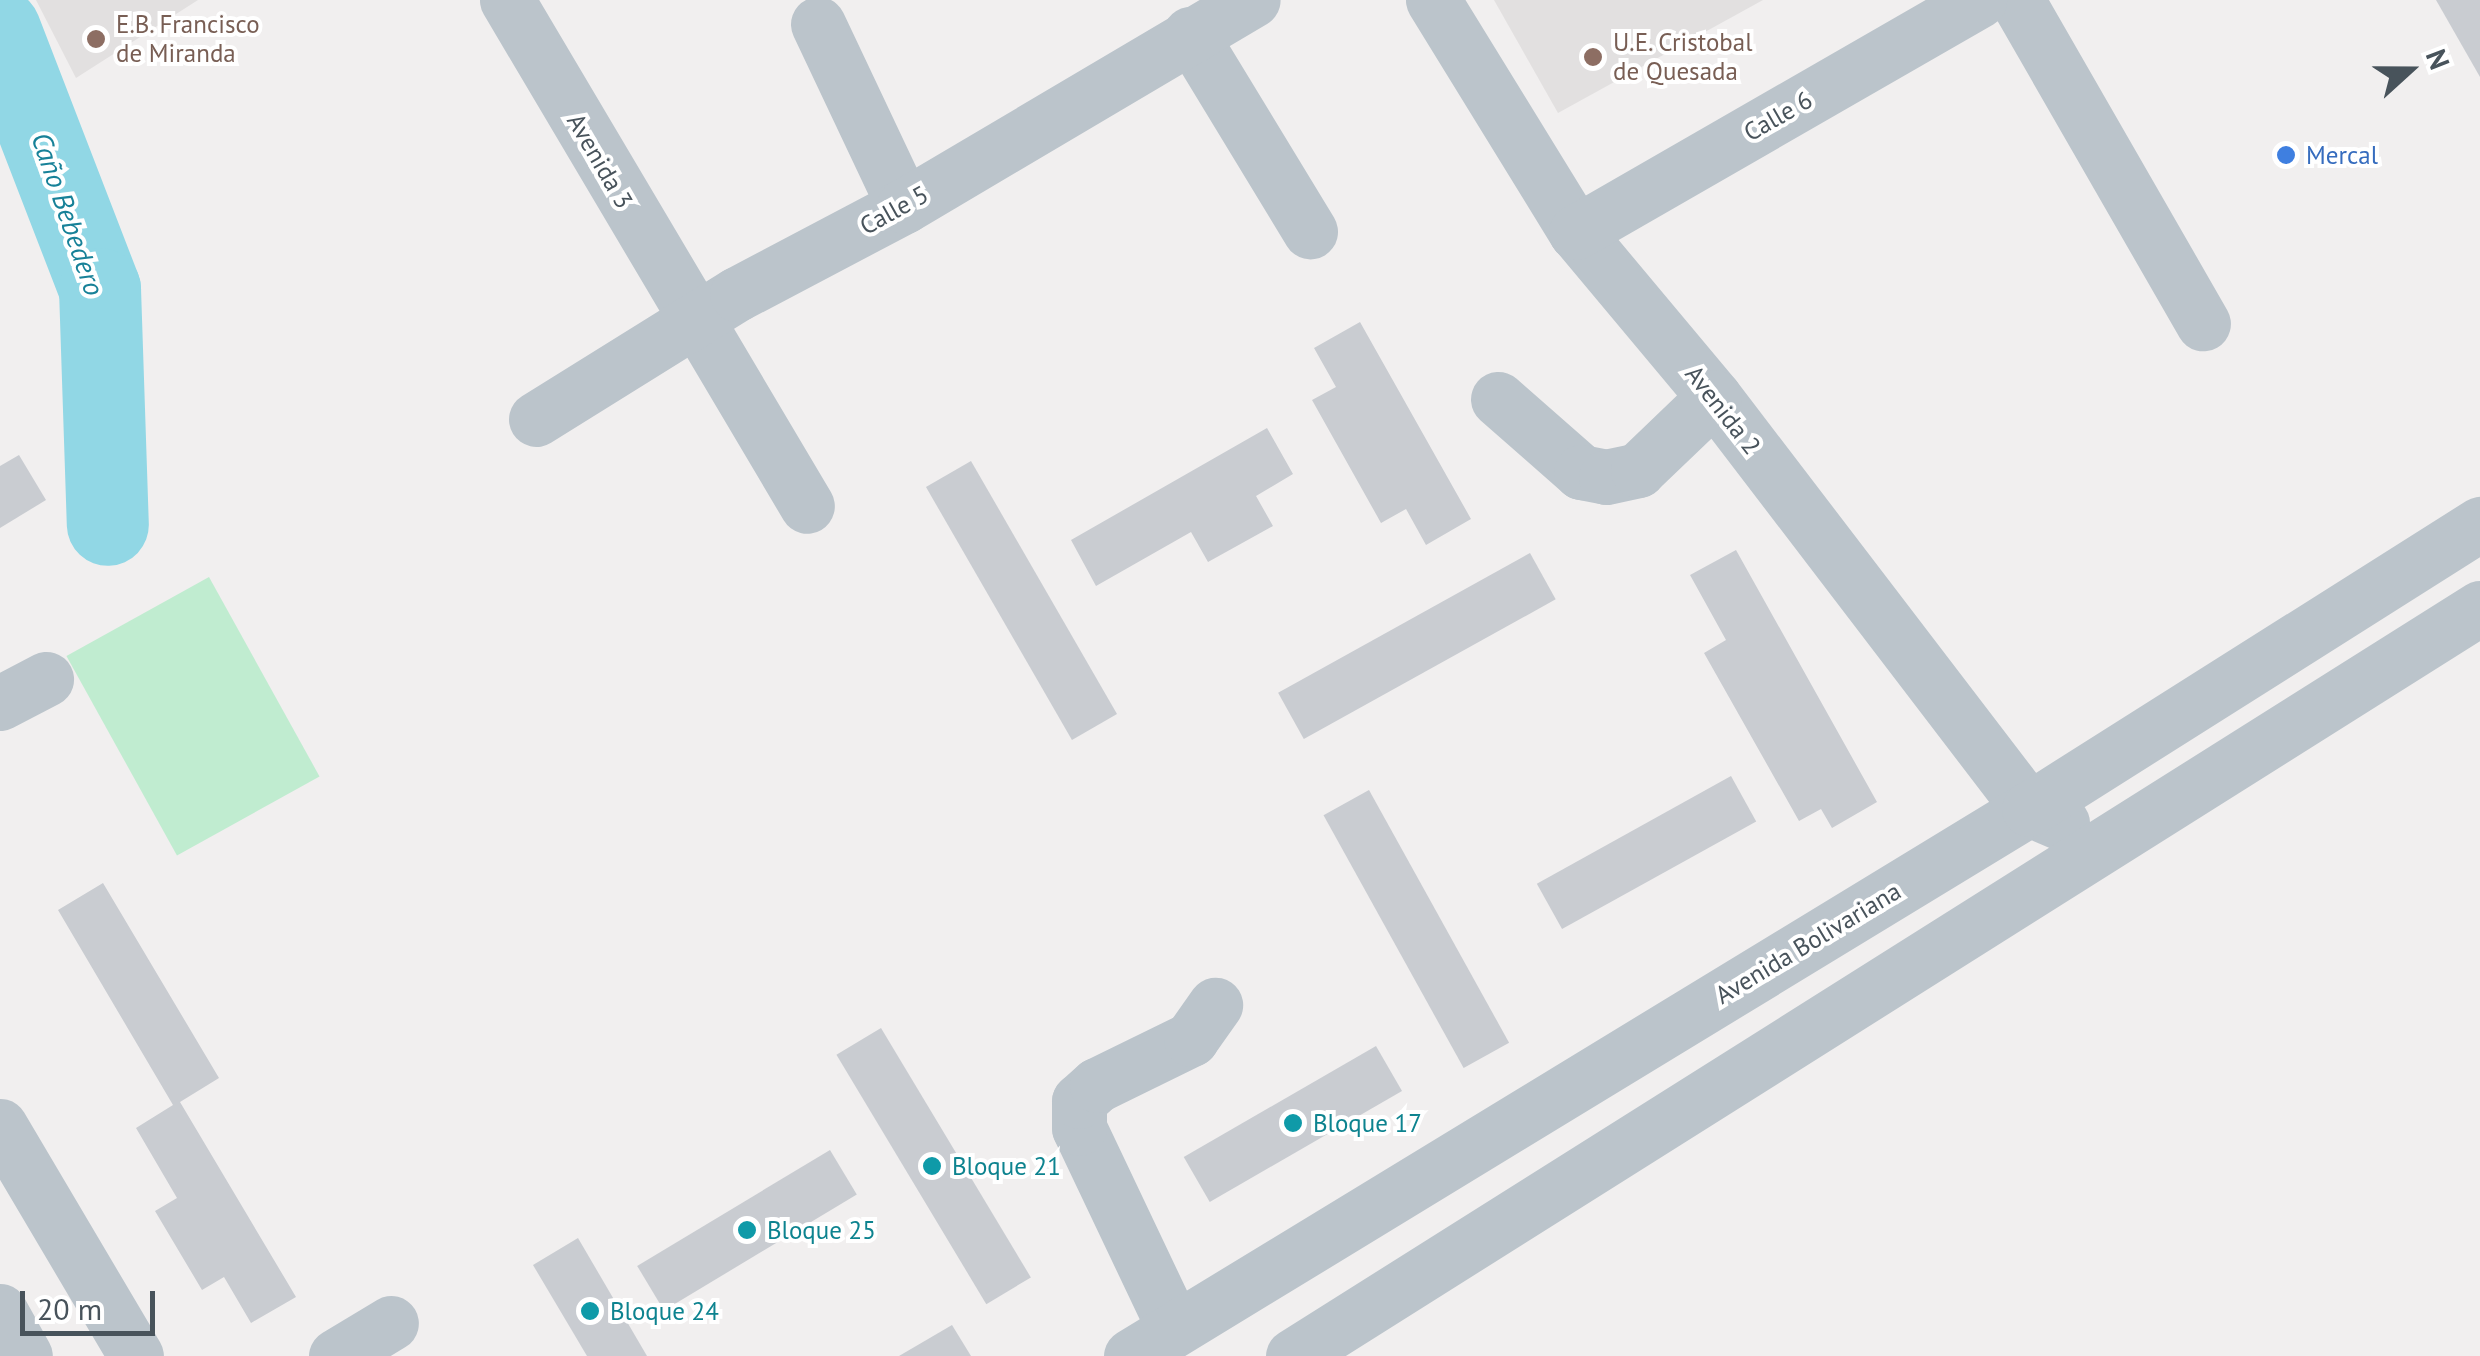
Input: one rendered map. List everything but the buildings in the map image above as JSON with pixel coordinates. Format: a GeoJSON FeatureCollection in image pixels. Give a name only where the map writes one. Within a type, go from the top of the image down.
{"type":"FeatureCollection","features":[{"type":"Feature","properties":{"kind":"street","name":"Avenida 3"},"geometry":{"type":"LineString","coordinates":[[506,0],[693,322],[807,506]]}},
{"type":"Feature","properties":{"kind":"street","name":"Calle 5"},"geometry":{"type":"LineString","coordinates":[[536,419],[693,322],[904,206],[1253,0]]}},
{"type":"Feature","properties":{"kind":"street","name":"Avenida 2"},"geometry":{"type":"LineString","coordinates":[[1433,0],[1576,232],[1714,397],[2030,809]]}},
{"type":"Feature","properties":{"kind":"street","name":"Calle 6"},"geometry":{"type":"LineString","coordinates":[[1576,232],[1979,0]]}},
{"type":"Feature","properties":{"kind":"street"},"geometry":{"type":"LineString","coordinates":[[2017,0],[2202,323]]}},
{"type":"Feature","properties":{"kind":"street"},"geometry":{"type":"LineString","coordinates":[[818,24],[904,206]]}},
{"type":"Feature","properties":{"kind":"street"},"geometry":{"type":"LineString","coordinates":[[1190,34],[1310,231]]}},
{"type":"Feature","properties":{"kind":"street"},"geometry":{"type":"LineString","coordinates":[[1498,398],[1581,472],[1606,477],[1638,470],[1714,397]]}},
{"type":"Feature","properties":{"kind":"street","name":"Avenida Bolivariana"},"geometry":{"type":"LineString","coordinates":[[1152,1342],[2030,809],[2480,524]]}},
{"type":"Feature","properties":{"kind":"street"},"geometry":{"type":"LineString","coordinates":[[1292,1356],[2480,608]]}},
{"type":"Feature","properties":{"kind":"street"},"geometry":{"type":"LineString","coordinates":[[2025,897],[2030,809],[2109,844]]}},
{"type":"Feature","properties":{"kind":"street"},"geometry":{"type":"LineString","coordinates":[[1152,1342],[1080,1128],[1079,1101],[1096,1084],[1192,1039],[1215,1005]]}},
{"type":"Feature","properties":{"kind":"street"},"geometry":{"type":"LineString","coordinates":[[0,1126],[136,1356]]}},
{"type":"Feature","properties":{"kind":"street"},"geometry":{"type":"LineString","coordinates":[[0,1311],[25,1356]]}},
{"type":"Feature","properties":{"kind":"street"},"geometry":{"type":"LineString","coordinates":[[336,1356],[391,1323]]}},
{"type":"Feature","properties":{"kind":"shaded area","name":"E.B. Francisco de Miranda"},"geometry":{"type":"Polygon","coordinates":[[[36,0],[198,0],[76,78],[36,0]]]}},
{"type":"Feature","properties":{"kind":"shaded area","name":"U.E. Cristobal de Quesada"},"geometry":{"type":"Polygon","coordinates":[[[1494,0],[1763,0],[1558,113],[1494,0]]]}},
{"type":"Feature","properties":{"kind":"green space"},"geometry":{"type":"Polygon","coordinates":[[[209,577],[320,776],[177,855],[66,656],[209,577]]]}},
{"type":"Feature","properties":{"kind":"waterway","name":"Caño Bebedero"},"geometry":{"type":"LineString","coordinates":[[0,30],[100,289],[108,525]]}},
{"type":"Feature","properties":{"kind":"place","name":"E.B. Francisco de Miranda"},"geometry":{"type":"Point","coordinates":[96,39]}},
{"type":"Feature","properties":{"kind":"place","name":"U.E. Cristobal de Quesada"},"geometry":{"type":"Point","coordinates":[1593,57]}},
{"type":"Feature","properties":{"kind":"place","name":"Mercal"},"geometry":{"type":"Point","coordinates":[2286,155]}},
{"type":"Feature","properties":{"kind":"place","name":"Bloque 17"},"geometry":{"type":"Point","coordinates":[1293,1123]}},
{"type":"Feature","properties":{"kind":"place","name":"Bloque 21"},"geometry":{"type":"Point","coordinates":[932,1166]}},
{"type":"Feature","properties":{"kind":"place","name":"Bloque 25"},"geometry":{"type":"Point","coordinates":[747,1230]}},
{"type":"Feature","properties":{"kind":"place","name":"Bloque 24"},"geometry":{"type":"Point","coordinates":[590,1311]}}]}
